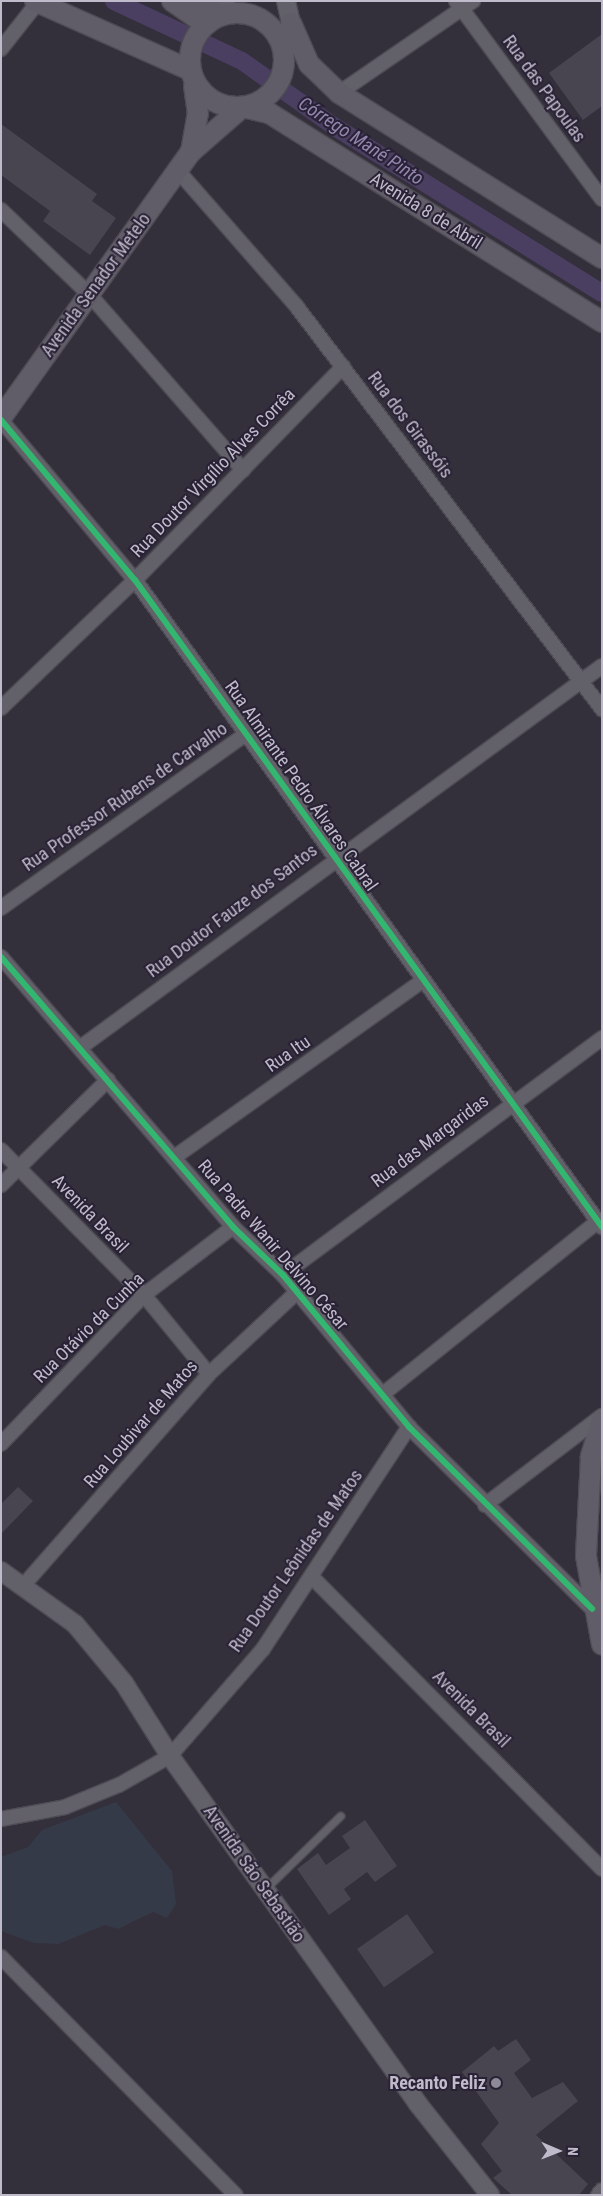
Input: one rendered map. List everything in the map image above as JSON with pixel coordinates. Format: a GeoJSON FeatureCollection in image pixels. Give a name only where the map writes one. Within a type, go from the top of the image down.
{"type":"FeatureCollection","features":[{"type":"Feature","properties":{"kind":"main road","name":"Avenida 8 de Abril"},"geometry":{"type":"LineString","coordinates":[[36,2],[191,73],[210,100],[249,106],[269,113],[602,322]]}},
{"type":"Feature","properties":{"kind":"main road"},"geometry":{"type":"LineString","coordinates":[[180,5],[208,18],[236,14],[258,18],[279,36],[284,61],[249,106]]}},
{"type":"Feature","properties":{"kind":"main road"},"geometry":{"type":"LineString","coordinates":[[191,73],[208,18]]}},
{"type":"Feature","properties":{"kind":"main road"},"geometry":{"type":"LineString","coordinates":[[291,23],[309,64],[339,93],[602,258]]}},
{"type":"Feature","properties":{"kind":"main road"},"geometry":{"type":"LineString","coordinates":[[284,61],[309,64]]}},
{"type":"Feature","properties":{"kind":"main road","name":"Avenida Senador Metelo"},"geometry":{"type":"LineString","coordinates":[[1,419],[89,294],[179,172],[191,152],[198,114],[191,73]]}},
{"type":"Feature","properties":{"kind":"main road","name":"Avenida Senador Metelo"},"geometry":{"type":"LineString","coordinates":[[191,152],[249,106]]}},
{"type":"Feature","properties":{"kind":"main road"},"geometry":{"type":"LineString","coordinates":[[602,1420],[586,1500],[592,1609],[602,1645]]}},
{"type":"Feature","properties":{"kind":"street"},"geometry":{"type":"LineString","coordinates":[[208,18],[226,1]]}},
{"type":"Feature","properties":{"kind":"street"},"geometry":{"type":"LineString","coordinates":[[284,61],[291,23],[286,1]]}},
{"type":"Feature","properties":{"kind":"street"},"geometry":{"type":"LineString","coordinates":[[1,49],[36,2]]}},
{"type":"Feature","properties":{"kind":"street"},"geometry":{"type":"LineString","coordinates":[[339,93],[464,4]]}},
{"type":"Feature","properties":{"kind":"street","name":"Rua das Papoulas"},"geometry":{"type":"LineString","coordinates":[[464,4],[602,199]]}},
{"type":"Feature","properties":{"kind":"street","name":"Rua dos Girassóis"},"geometry":{"type":"LineString","coordinates":[[179,172],[235,231],[343,367],[602,709]]}},
{"type":"Feature","properties":{"kind":"street"},"geometry":{"type":"LineString","coordinates":[[1,210],[89,294],[244,470]]}},
{"type":"Feature","properties":{"kind":"street","name":"Rua Doutor Virgílio Alves Corrêa"},"geometry":{"type":"LineString","coordinates":[[1,708],[135,580],[343,367]]}},
{"type":"Feature","properties":{"kind":"street","name":"Rua Almirante Pedro Álvares Cabral"},"geometry":{"type":"LineString","coordinates":[[1,419],[135,580],[421,982],[600,1224]]}},
{"type":"Feature","properties":{"kind":"street","name":"Rua Doutor Fauze dos Santos"},"geometry":{"type":"LineString","coordinates":[[80,1047],[334,859],[602,666]]}},
{"type":"Feature","properties":{"kind":"street","name":"Rua Professor Rubens de Carvalho"},"geometry":{"type":"LineString","coordinates":[[1,908],[246,734]]}},
{"type":"Feature","properties":{"kind":"street","name":"Rua Padre Wanir Delvino César"},"geometry":{"type":"LineString","coordinates":[[1,957],[176,1156],[232,1226],[283,1275],[296,1294],[410,1427],[485,1505],[592,1609]]}},
{"type":"Feature","properties":{"kind":"street","name":"Rua Itu"},"geometry":{"type":"LineString","coordinates":[[176,1156],[421,982]]}},
{"type":"Feature","properties":{"kind":"street","name":"Rua das Margaridas"},"geometry":{"type":"LineString","coordinates":[[283,1275],[510,1104],[602,1038]]}},
{"type":"Feature","properties":{"kind":"street"},"geometry":{"type":"LineString","coordinates":[[1,1185],[108,1080]]}},
{"type":"Feature","properties":{"kind":"street","name":"Avenida Brasil"},"geometry":{"type":"LineString","coordinates":[[1,1150],[144,1295],[209,1374]]}},
{"type":"Feature","properties":{"kind":"street"},"geometry":{"type":"LineString","coordinates":[[383,1394],[600,1224]]}},
{"type":"Feature","properties":{"kind":"street","name":"Rua Otávio da Cunha"},"geometry":{"type":"LineString","coordinates":[[1,1444],[144,1295],[232,1226]]}},
{"type":"Feature","properties":{"kind":"street","name":"Rua Loubivar de Matos"},"geometry":{"type":"LineString","coordinates":[[22,1587],[209,1374],[296,1294]]}},
{"type":"Feature","properties":{"kind":"street"},"geometry":{"type":"LineString","coordinates":[[485,1505],[602,1416]]}},
{"type":"Feature","properties":{"kind":"street","name":"Rua Doutor Leônidas de Matos"},"geometry":{"type":"LineString","coordinates":[[1,1819],[65,1807],[119,1785],[170,1756],[263,1648],[312,1578],[410,1427]]}},
{"type":"Feature","properties":{"kind":"street","name":"Avenida São Sebastião"},"geometry":{"type":"LineString","coordinates":[[1,1571],[76,1624],[124,1683],[170,1756],[418,2104],[490,2195]]}},
{"type":"Feature","properties":{"kind":"street","name":"Avenida Brasil"},"geometry":{"type":"LineString","coordinates":[[312,1578],[602,1869]]}},
{"type":"Feature","properties":{"kind":"street"},"geometry":{"type":"LineString","coordinates":[[1,1957],[236,2195]]}},
{"type":"Feature","properties":{"kind":"lane"},"geometry":{"type":"LineString","coordinates":[[265,1889],[340,1816]]}},
{"type":"Feature","properties":{"kind":"shaded area"},"geometry":{"type":"Polygon","coordinates":[[[116,1802],[172,1871],[176,1904],[167,1918],[153,1912],[118,1929],[105,1925],[58,1944],[34,1943],[1,1931],[1,1857],[28,1847],[42,1830],[116,1802]]]}},
{"type":"Feature","properties":{"kind":"building"},"geometry":{"type":"Polygon","coordinates":[[[602,34],[602,106],[583,120],[549,73],[602,34]]]}},
{"type":"Feature","properties":{"kind":"building"},"geometry":{"type":"Polygon","coordinates":[[[1,124],[97,194],[92,201],[116,218],[90,255],[43,221],[50,211],[1,175],[1,124]]]}},
{"type":"Feature","properties":{"kind":"building"},"geometry":{"type":"Polygon","coordinates":[[[18,1487],[33,1501],[1,1534],[1,1504],[18,1487]]]}},
{"type":"Feature","properties":{"kind":"building"},"geometry":{"type":"Polygon","coordinates":[[[365,1820],[397,1866],[375,1882],[367,1872],[344,1889],[351,1899],[329,1915],[297,1869],[318,1853],[326,1865],[350,1848],[342,1836],[365,1820]]]}},
{"type":"Feature","properties":{"kind":"building"},"geometry":{"type":"Polygon","coordinates":[[[407,1914],[434,1953],[384,1987],[357,1949],[407,1914]]]}},
{"type":"Feature","properties":{"kind":"building"},"geometry":{"type":"Polygon","coordinates":[[[516,2039],[531,2060],[514,2073],[532,2098],[563,2082],[578,2101],[536,2135],[588,2184],[579,2195],[512,2195],[493,2178],[502,2171],[481,2144],[499,2123],[462,2072],[494,2046],[498,2051],[516,2039]]]}},
{"type":"Feature","properties":{"kind":"waterway","name":"Córrego Mané Pinto"},"geometry":{"type":"LineString","coordinates":[[114,1],[242,61],[335,127],[602,293]]}},
{"type":"Feature","properties":{"kind":"cycle path"},"geometry":{"type":"LineString","coordinates":[[1,420],[135,580],[602,1227]]}},
{"type":"Feature","properties":{"kind":"cycle path"},"geometry":{"type":"LineString","coordinates":[[1,957],[233,1227],[283,1275],[409,1427],[592,1609]]}},
{"type":"Feature","properties":{"kind":"place","name":"Recanto Feliz"},"geometry":{"type":"Point","coordinates":[496,2083]}}]}
